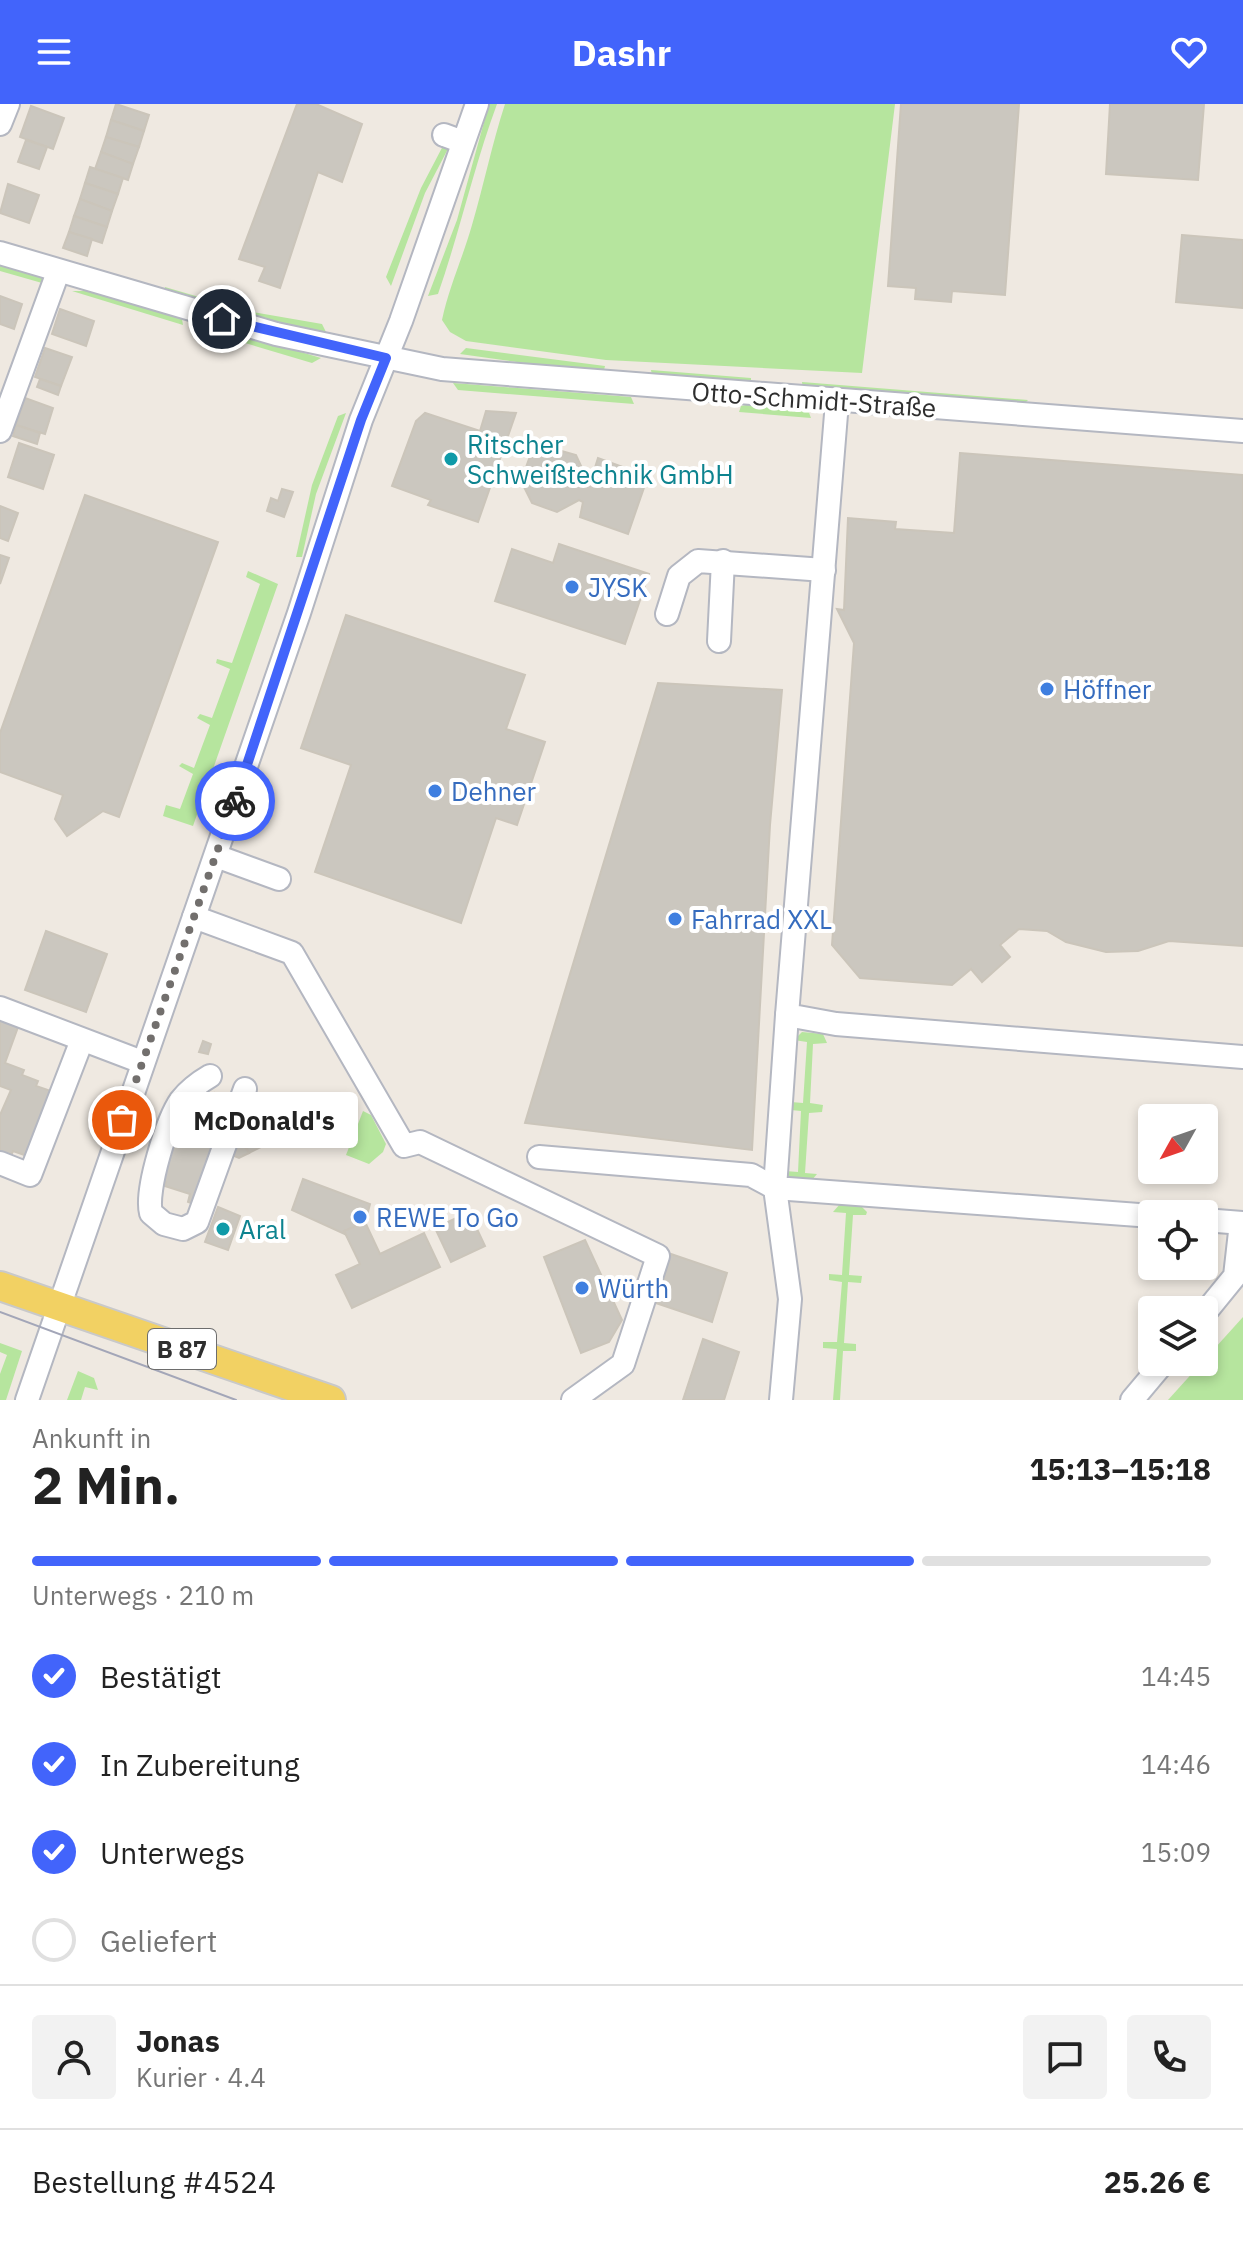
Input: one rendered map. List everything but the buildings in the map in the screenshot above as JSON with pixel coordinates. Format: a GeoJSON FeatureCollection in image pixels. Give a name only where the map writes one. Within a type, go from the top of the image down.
{"type":"FeatureCollection","features":[{"type":"Feature","properties":{"kind":"main road","name":"B 87"},"geometry":{"type":"LineString","coordinates":[[0,1286],[313,1397]]}},
{"type":"Feature","properties":{"kind":"street"},"geometry":{"type":"LineString","coordinates":[[0,124],[8,104]]}},
{"type":"Feature","properties":{"kind":"street"},"geometry":{"type":"LineString","coordinates":[[27,1400],[216,856],[351,448],[386,358],[453,138],[477,104]]}},
{"type":"Feature","properties":{"kind":"street","name":"Otto-Schmidt-Straße"},"geometry":{"type":"LineString","coordinates":[[0,253],[276,334],[442,369],[836,412],[1243,431]]}},
{"type":"Feature","properties":{"kind":"street"},"geometry":{"type":"LineString","coordinates":[[0,431],[58,272]]}},
{"type":"Feature","properties":{"kind":"street"},"geometry":{"type":"LineString","coordinates":[[781,1400],[790,1299],[775,1188],[836,412]]}},
{"type":"Feature","properties":{"kind":"street"},"geometry":{"type":"LineString","coordinates":[[667,614],[679,576],[698,561],[824,570]]}},
{"type":"Feature","properties":{"kind":"street"},"geometry":{"type":"LineString","coordinates":[[719,641],[723,561]]}},
{"type":"Feature","properties":{"kind":"street"},"geometry":{"type":"LineString","coordinates":[[216,856],[279,879]]}},
{"type":"Feature","properties":{"kind":"street"},"geometry":{"type":"LineString","coordinates":[[194,917],[292,953],[404,1146],[420,1142],[658,1256],[623,1364],[573,1400]]}},
{"type":"Feature","properties":{"kind":"street"},"geometry":{"type":"LineString","coordinates":[[0,1008],[142,1062]]}},
{"type":"Feature","properties":{"kind":"street"},"geometry":{"type":"LineString","coordinates":[[787,1015],[891,1029],[1243,1057]]}},
{"type":"Feature","properties":{"kind":"street"},"geometry":{"type":"LineString","coordinates":[[0,1163],[30,1175],[82,1040]]}},
{"type":"Feature","properties":{"kind":"street"},"geometry":{"type":"LineString","coordinates":[[210,1076],[196,1084],[179,1103],[149,1190],[151,1213],[164,1224],[183,1229],[197,1222],[245,1089]]}},
{"type":"Feature","properties":{"kind":"street"},"geometry":{"type":"LineString","coordinates":[[539,1157],[751,1175],[775,1188],[1138,1215]]}},
{"type":"Feature","properties":{"kind":"street"},"geometry":{"type":"LineString","coordinates":[[1218,1221],[1242,1223],[1235,1276],[1218,1297]]}},
{"type":"Feature","properties":{"kind":"street"},"geometry":{"type":"LineString","coordinates":[[1132,1400],[1152,1376]]}},
{"type":"Feature","properties":{"kind":"green space"},"geometry":{"type":"Polygon","coordinates":[[[489,104],[497,104],[446,270],[438,294],[428,296],[457,220],[489,104]]]}},
{"type":"Feature","properties":{"kind":"green space"},"geometry":{"type":"Polygon","coordinates":[[[505,104],[895,104],[862,373],[606,360],[466,341],[450,332],[442,320],[505,104]]]}},
{"type":"Feature","properties":{"kind":"green space"},"geometry":{"type":"Polygon","coordinates":[[[445,142],[450,145],[425,193],[391,286],[386,277],[421,188],[445,142]]]}},
{"type":"Feature","properties":{"kind":"green space"},"geometry":{"type":"Polygon","coordinates":[[[0,264],[43,277],[42,283],[0,271],[0,264]]]}},
{"type":"Feature","properties":{"kind":"green space"},"geometry":{"type":"Polygon","coordinates":[[[165,287],[247,311],[322,324],[326,332],[244,317],[164,294],[165,287]]]}},
{"type":"Feature","properties":{"kind":"green space"},"geometry":{"type":"Polygon","coordinates":[[[72,291],[93,291],[182,319],[183,325],[72,291]]]}},
{"type":"Feature","properties":{"kind":"green space"},"geometry":{"type":"Polygon","coordinates":[[[227,330],[321,358],[312,363],[225,337],[227,330]]]}},
{"type":"Feature","properties":{"kind":"green space"},"geometry":{"type":"Polygon","coordinates":[[[466,348],[605,366],[603,374],[460,354],[466,348]]]}},
{"type":"Feature","properties":{"kind":"green space"},"geometry":{"type":"Polygon","coordinates":[[[651,370],[751,378],[751,384],[652,375],[651,370]]]}},
{"type":"Feature","properties":{"kind":"green space"},"geometry":{"type":"Polygon","coordinates":[[[802,382],[1028,400],[1023,405],[803,389],[802,382]]]}},
{"type":"Feature","properties":{"kind":"green space"},"geometry":{"type":"Polygon","coordinates":[[[453,383],[631,397],[634,404],[458,390],[453,383]]]}},
{"type":"Feature","properties":{"kind":"green space"},"geometry":{"type":"Polygon","coordinates":[[[741,406],[808,410],[811,418],[739,412],[741,406]]]}},
{"type":"Feature","properties":{"kind":"green space"},"geometry":{"type":"Polygon","coordinates":[[[346,413],[316,494],[302,557],[296,557],[312,485],[338,416],[346,413]]]}},
{"type":"Feature","properties":{"kind":"green space"},"geometry":{"type":"Polygon","coordinates":[[[248,571],[278,584],[193,826],[163,816],[166,805],[180,809],[193,774],[179,766],[182,763],[194,768],[210,725],[197,718],[200,714],[212,718],[230,669],[216,663],[217,659],[232,663],[260,584],[246,577],[248,571]]]}},
{"type":"Feature","properties":{"kind":"green space"},"geometry":{"type":"Polygon","coordinates":[[[802,1032],[823,1034],[827,1043],[813,1044],[810,1103],[823,1105],[822,1112],[809,1113],[805,1173],[817,1174],[811,1181],[787,1179],[785,1175],[785,1171],[798,1172],[801,1111],[791,1110],[791,1102],[803,1103],[807,1042],[794,1040],[802,1032]]]}},
{"type":"Feature","properties":{"kind":"green space"},"geometry":{"type":"Polygon","coordinates":[[[363,1111],[371,1115],[386,1144],[383,1152],[369,1164],[346,1155],[363,1111]]]}},
{"type":"Feature","properties":{"kind":"green space"},"geometry":{"type":"Polygon","coordinates":[[[840,1204],[861,1206],[867,1212],[866,1215],[853,1215],[849,1275],[862,1276],[861,1283],[848,1282],[844,1343],[856,1344],[856,1351],[843,1351],[840,1400],[833,1400],[837,1349],[823,1348],[823,1342],[837,1342],[842,1282],[829,1280],[829,1274],[842,1275],[846,1213],[833,1212],[840,1204]]]}},
{"type":"Feature","properties":{"kind":"green space"},"geometry":{"type":"Polygon","coordinates":[[[1243,1317],[1243,1400],[1168,1400],[1190,1376],[1218,1376],[1218,1345],[1243,1317]]]}},
{"type":"Feature","properties":{"kind":"green space"},"geometry":{"type":"Polygon","coordinates":[[[0,1343],[22,1351],[6,1400],[0,1400],[0,1374],[7,1355],[0,1352],[0,1343]]]}},
{"type":"Feature","properties":{"kind":"green space"},"geometry":{"type":"Polygon","coordinates":[[[78,1371],[94,1378],[98,1390],[85,1387],[81,1400],[67,1400],[78,1371]]]}},
{"type":"Feature","properties":{"kind":"tram line"},"geometry":{"type":"LineString","coordinates":[[0,1312],[236,1400]]}},
{"type":"Feature","properties":{"kind":"way so far"},"geometry":{"type":"LineString","coordinates":[[122,1120],[235,801]]}},
{"type":"Feature","properties":{"kind":"place","name":"Ritscher Schweißtechnik GmbH"},"geometry":{"type":"Point","coordinates":[451,459]}},
{"type":"Feature","properties":{"kind":"place","name":"JYSK"},"geometry":{"type":"Point","coordinates":[572,587]}},
{"type":"Feature","properties":{"kind":"place","name":"Höffner"},"geometry":{"type":"Point","coordinates":[1047,689]}},
{"type":"Feature","properties":{"kind":"place","name":"Dehner"},"geometry":{"type":"Point","coordinates":[435,791]}},
{"type":"Feature","properties":{"kind":"place","name":"Fahrrad XXL"},"geometry":{"type":"Point","coordinates":[675,919]}},
{"type":"Feature","properties":{"kind":"place","name":"McDonald's"},"geometry":{"type":"Point","coordinates":[122,1120]}},
{"type":"Feature","properties":{"kind":"place","name":"REWE To Go"},"geometry":{"type":"Point","coordinates":[360,1217]}},
{"type":"Feature","properties":{"kind":"place","name":"Aral"},"geometry":{"type":"Point","coordinates":[223,1229]}},
{"type":"Feature","properties":{"kind":"place","name":"Würth"},"geometry":{"type":"Point","coordinates":[582,1288]}},
{"type":"Feature","properties":{"kind":"route"},"geometry":{"type":"LineString","coordinates":[[222,319],[349,352],[386,358],[336,491],[299,613],[235,801]]}}]}
